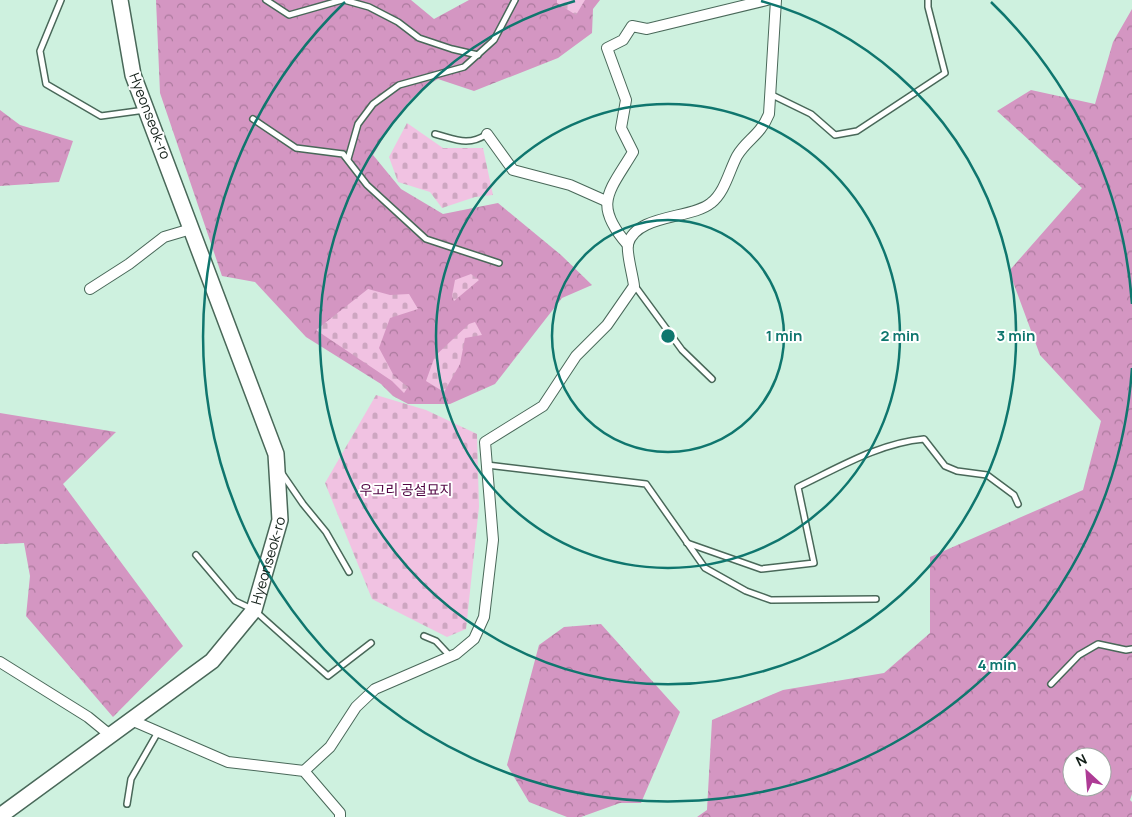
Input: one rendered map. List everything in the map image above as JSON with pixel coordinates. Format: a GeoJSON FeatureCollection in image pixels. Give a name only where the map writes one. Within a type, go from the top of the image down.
{"type":"FeatureCollection","features":[{"type":"Feature","properties":{"kind":"street","name":"Hyeonseok-ro"},"geometry":{"type":"LineString","coordinates":[[0,816],[212,661],[254,610],[280,520],[276,454],[171,171],[133,75],[120,0]]}},
{"type":"Feature","properties":{"kind":"street"},"geometry":{"type":"LineString","coordinates":[[304,770],[330,747],[356,707],[375,689],[450,657],[474,639],[484,617],[493,540],[485,442],[543,406],[576,356],[607,325],[634,286],[628,245],[614,229],[608,218],[606,201],[633,152],[621,128],[626,100],[607,48],[623,40],[632,26],[647,29],[767,0]]}},
{"type":"Feature","properties":{"kind":"street"},"geometry":{"type":"LineString","coordinates":[[628,245],[634,233],[647,224],[710,204],[719,195],[738,154],[763,129],[769,114],[776,0]]}},
{"type":"Feature","properties":{"kind":"street"},"geometry":{"type":"LineString","coordinates":[[487,134],[513,170],[570,185],[606,201]]}},
{"type":"Feature","properties":{"kind":"street"},"geometry":{"type":"LineString","coordinates":[[90,288],[129,264],[164,237],[191,229]]}},
{"type":"Feature","properties":{"kind":"street"},"geometry":{"type":"LineString","coordinates":[[0,662],[88,718],[110,735]]}},
{"type":"Feature","properties":{"kind":"street"},"geometry":{"type":"LineString","coordinates":[[131,720],[228,762],[304,770],[340,813],[340,817]]}},
{"type":"Feature","properties":{"kind":"lane"},"geometry":{"type":"LineString","coordinates":[[61,0],[40,50],[46,84],[101,116],[146,110]]}},
{"type":"Feature","properties":{"kind":"lane"},"geometry":{"type":"LineString","coordinates":[[266,0],[289,15],[343,0],[369,7],[398,22],[419,38],[452,50],[478,55]]}},
{"type":"Feature","properties":{"kind":"lane"},"geometry":{"type":"LineString","coordinates":[[348,160],[358,124],[373,104],[398,85],[464,67],[494,40],[515,0]]}},
{"type":"Feature","properties":{"kind":"lane"},"geometry":{"type":"LineString","coordinates":[[770,94],[811,114],[836,135],[857,131],[945,73],[928,7],[928,0]]}},
{"type":"Feature","properties":{"kind":"lane"},"geometry":{"type":"LineString","coordinates":[[253,119],[296,148],[343,154],[367,185],[426,239],[499,263]]}},
{"type":"Feature","properties":{"kind":"lane"},"geometry":{"type":"LineString","coordinates":[[435,134],[467,142],[477,141],[487,134]]}},
{"type":"Feature","properties":{"kind":"lane"},"geometry":{"type":"LineString","coordinates":[[634,286],[682,350],[712,379]]}},
{"type":"Feature","properties":{"kind":"lane"},"geometry":{"type":"LineString","coordinates":[[688,543],[761,568],[814,563],[798,487],[879,450],[905,441],[924,439],[945,466],[957,471],[987,475],[1014,495],[1018,504]]}},
{"type":"Feature","properties":{"kind":"lane"},"geometry":{"type":"LineString","coordinates":[[277,465],[303,504],[326,532],[349,572]]}},
{"type":"Feature","properties":{"kind":"lane"},"geometry":{"type":"LineString","coordinates":[[487,465],[646,484],[705,568],[746,591],[771,600],[876,599]]}},
{"type":"Feature","properties":{"kind":"lane"},"geometry":{"type":"LineString","coordinates":[[196,555],[235,601],[254,610],[328,676],[371,643]]}},
{"type":"Feature","properties":{"kind":"lane"},"geometry":{"type":"LineString","coordinates":[[424,636],[436,641],[450,657]]}},
{"type":"Feature","properties":{"kind":"lane"},"geometry":{"type":"LineString","coordinates":[[1051,684],[1079,656],[1098,644],[1126,650],[1132,649]]}},
{"type":"Feature","properties":{"kind":"lane"},"geometry":{"type":"LineString","coordinates":[[127,804],[131,779],[158,732]]}},
{"type":"Feature","properties":{"kind":"green space"},"geometry":{"type":"Polygon","coordinates":[[[156,0],[411,0],[434,19],[469,0],[600,0],[593,9],[592,33],[558,58],[474,91],[438,79],[427,86],[408,103],[393,122],[373,155],[401,189],[443,214],[498,203],[561,255],[592,285],[562,298],[495,384],[450,404],[408,404],[393,396],[381,384],[306,337],[255,282],[222,276],[160,93],[156,0]]]}},
{"type":"Feature","properties":{"kind":"green space"},"geometry":{"type":"Polygon","coordinates":[[[557,0],[585,0],[576,15],[557,3],[557,0]]]}},
{"type":"Feature","properties":{"kind":"green space"},"geometry":{"type":"Polygon","coordinates":[[[1132,9],[1132,794],[1130,800],[1132,802],[1132,817],[697,817],[707,810],[712,720],[783,690],[884,673],[930,633],[930,557],[1083,490],[1101,421],[1040,355],[1009,271],[1082,188],[997,111],[1031,90],[1095,104],[1113,42],[1132,9]]]}},
{"type":"Feature","properties":{"kind":"green space"},"geometry":{"type":"Polygon","coordinates":[[[0,110],[20,125],[73,141],[59,182],[0,186],[0,110]]]}},
{"type":"Feature","properties":{"kind":"green space"},"geometry":{"type":"Polygon","coordinates":[[[407,123],[443,148],[483,148],[493,195],[475,197],[442,208],[430,192],[398,182],[389,157],[407,123]]]}},
{"type":"Feature","properties":{"kind":"green space"},"geometry":{"type":"Polygon","coordinates":[[[471,274],[479,280],[454,301],[452,296],[455,280],[471,274]]]}},
{"type":"Feature","properties":{"kind":"green space"},"geometry":{"type":"Polygon","coordinates":[[[368,289],[390,295],[409,294],[418,309],[390,318],[379,348],[394,376],[408,387],[404,393],[392,381],[316,330],[368,289]]]}},
{"type":"Feature","properties":{"kind":"green space"},"geometry":{"type":"Polygon","coordinates":[[[475,322],[482,335],[465,338],[460,364],[444,392],[426,381],[435,356],[469,324],[475,322]]]}},
{"type":"Feature","properties":{"kind":"green space","name":"우고리 공설묘지"},"geometry":{"type":"Polygon","coordinates":[[[376,395],[426,410],[477,434],[479,507],[466,629],[447,637],[372,599],[325,483],[376,395]]]}},
{"type":"Feature","properties":{"kind":"green space"},"geometry":{"type":"Polygon","coordinates":[[[0,413],[116,432],[63,484],[183,646],[113,717],[26,616],[30,576],[24,543],[0,544],[0,413]]]}},
{"type":"Feature","properties":{"kind":"green space"},"geometry":{"type":"Polygon","coordinates":[[[601,624],[680,712],[641,803],[620,803],[581,817],[567,817],[529,802],[507,765],[539,645],[564,627],[601,624]]]}}]}
